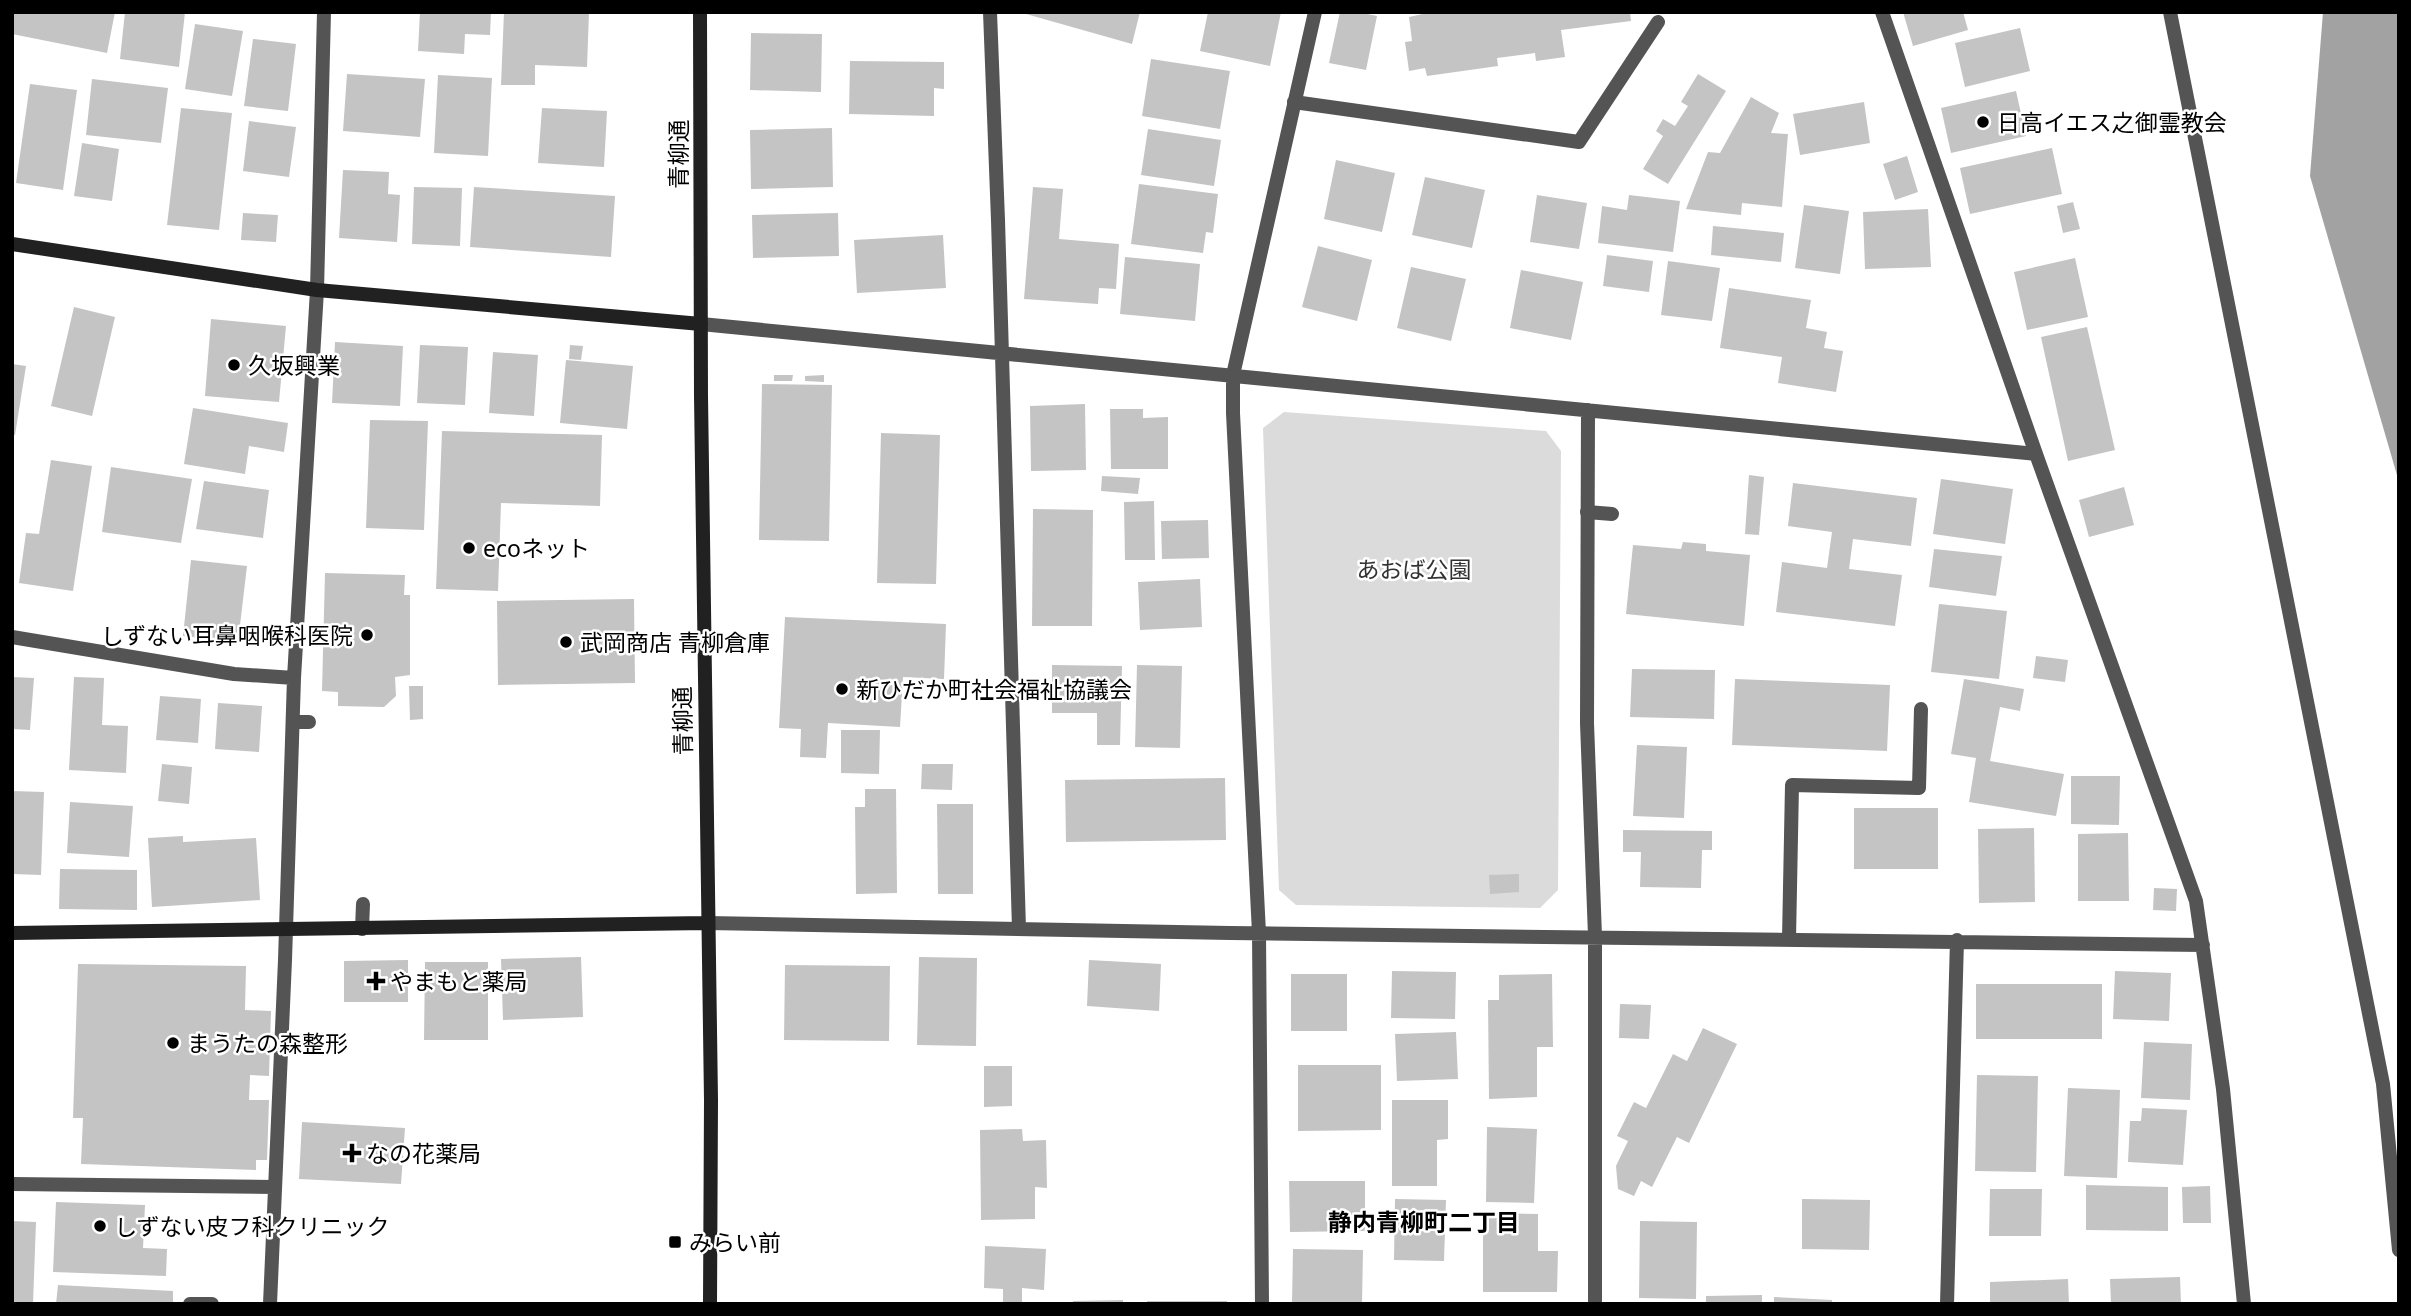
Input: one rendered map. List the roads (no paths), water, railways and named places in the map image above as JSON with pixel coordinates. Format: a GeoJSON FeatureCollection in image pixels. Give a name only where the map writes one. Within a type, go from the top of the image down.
{"type":"FeatureCollection","features":[{"type":"Feature","properties":{"kind":"street"},"geometry":{"type":"LineString","coordinates":[[270,1304],[286,929],[293,678],[317,290],[324,12]]}},
{"type":"Feature","properties":{"kind":"street","name":"青柳通"},"geometry":{"type":"LineString","coordinates":[[700,12],[707,923],[712,1100],[710,1304]]}},
{"type":"Feature","properties":{"kind":"street"},"geometry":{"type":"LineString","coordinates":[[990,12],[1019,929]]}},
{"type":"Feature","properties":{"kind":"street"},"geometry":{"type":"LineString","coordinates":[[1262,1304],[1259,933],[1233,375],[1315,12]]}},
{"type":"Feature","properties":{"kind":"street"},"geometry":{"type":"LineString","coordinates":[[1882,12],[2196,901],[2223,1088],[2245,1304]]}},
{"type":"Feature","properties":{"kind":"street"},"geometry":{"type":"LineString","coordinates":[[2171,12],[2383,1084],[2399,1250]]}},
{"type":"Feature","properties":{"kind":"street"},"geometry":{"type":"LineString","coordinates":[[1294,102],[1579,142],[1658,22]]}},
{"type":"Feature","properties":{"kind":"street"},"geometry":{"type":"LineString","coordinates":[[12,244],[317,290],[701,324],[2036,454]]}},
{"type":"Feature","properties":{"kind":"street"},"geometry":{"type":"LineString","coordinates":[[1588,410],[1587,723],[1595,936],[1595,1304]]}},
{"type":"Feature","properties":{"kind":"street"},"geometry":{"type":"LineString","coordinates":[[1587,512],[1612,514]]}},
{"type":"Feature","properties":{"kind":"street"},"geometry":{"type":"LineString","coordinates":[[12,637],[234,674],[293,678]]}},
{"type":"Feature","properties":{"kind":"street"},"geometry":{"type":"LineString","coordinates":[[1789,939],[1792,785],[1919,788],[1921,709]]}},
{"type":"Feature","properties":{"kind":"street"},"geometry":{"type":"LineString","coordinates":[[293,722],[309,722]]}},
{"type":"Feature","properties":{"kind":"street"},"geometry":{"type":"LineString","coordinates":[[362,929],[363,904]]}},
{"type":"Feature","properties":{"kind":"street"},"geometry":{"type":"LineString","coordinates":[[12,933],[759,923],[1259,933],[2203,945]]}},
{"type":"Feature","properties":{"kind":"street"},"geometry":{"type":"LineString","coordinates":[[1947,1304],[1957,940]]}},
{"type":"Feature","properties":{"kind":"street"},"geometry":{"type":"LineString","coordinates":[[12,1184],[275,1187]]}},
{"type":"Feature","properties":{"kind":"street"},"geometry":{"type":"LineString","coordinates":[[190,1304],[212,1304]]}},
{"type":"Feature","properties":{"kind":"place","name":"日高イエス之御霊教会"},"geometry":{"type":"Point","coordinates":[1983,122]}},
{"type":"Feature","properties":{"kind":"place","name":"久坂興業"},"geometry":{"type":"Point","coordinates":[234,365]}},
{"type":"Feature","properties":{"kind":"place","name":"ecoネット"},"geometry":{"type":"Point","coordinates":[469,548]}},
{"type":"Feature","properties":{"kind":"place","name":"しずない耳鼻咽喉科医院"},"geometry":{"type":"Point","coordinates":[367,635]}},
{"type":"Feature","properties":{"kind":"place","name":"武岡商店 青柳倉庫"},"geometry":{"type":"Point","coordinates":[566,642]}},
{"type":"Feature","properties":{"kind":"place","name":"新ひだか町社会福祉協議会"},"geometry":{"type":"Point","coordinates":[842,689]}},
{"type":"Feature","properties":{"kind":"place","name":"やまもと薬局"},"geometry":{"type":"Point","coordinates":[376,981]}},
{"type":"Feature","properties":{"kind":"place","name":"まうたの森整形"},"geometry":{"type":"Point","coordinates":[173,1043]}},
{"type":"Feature","properties":{"kind":"place","name":"なの花薬局"},"geometry":{"type":"Point","coordinates":[352,1153]}},
{"type":"Feature","properties":{"kind":"place","name":"しずない皮フ科クリニック"},"geometry":{"type":"Point","coordinates":[100,1226]}},
{"type":"Feature","properties":{"kind":"place","name":"みらい前"},"geometry":{"type":"Point","coordinates":[675,1242]}},
{"type":"Feature","properties":{"kind":"district","name":"静内青柳町二丁目"},"geometry":{"type":"Point","coordinates":[1424,1221]}},
{"type":"Feature","properties":{"kind":"park label","name":"あおば公園"},"geometry":{"type":"Point","coordinates":[1414,569]}}]}
